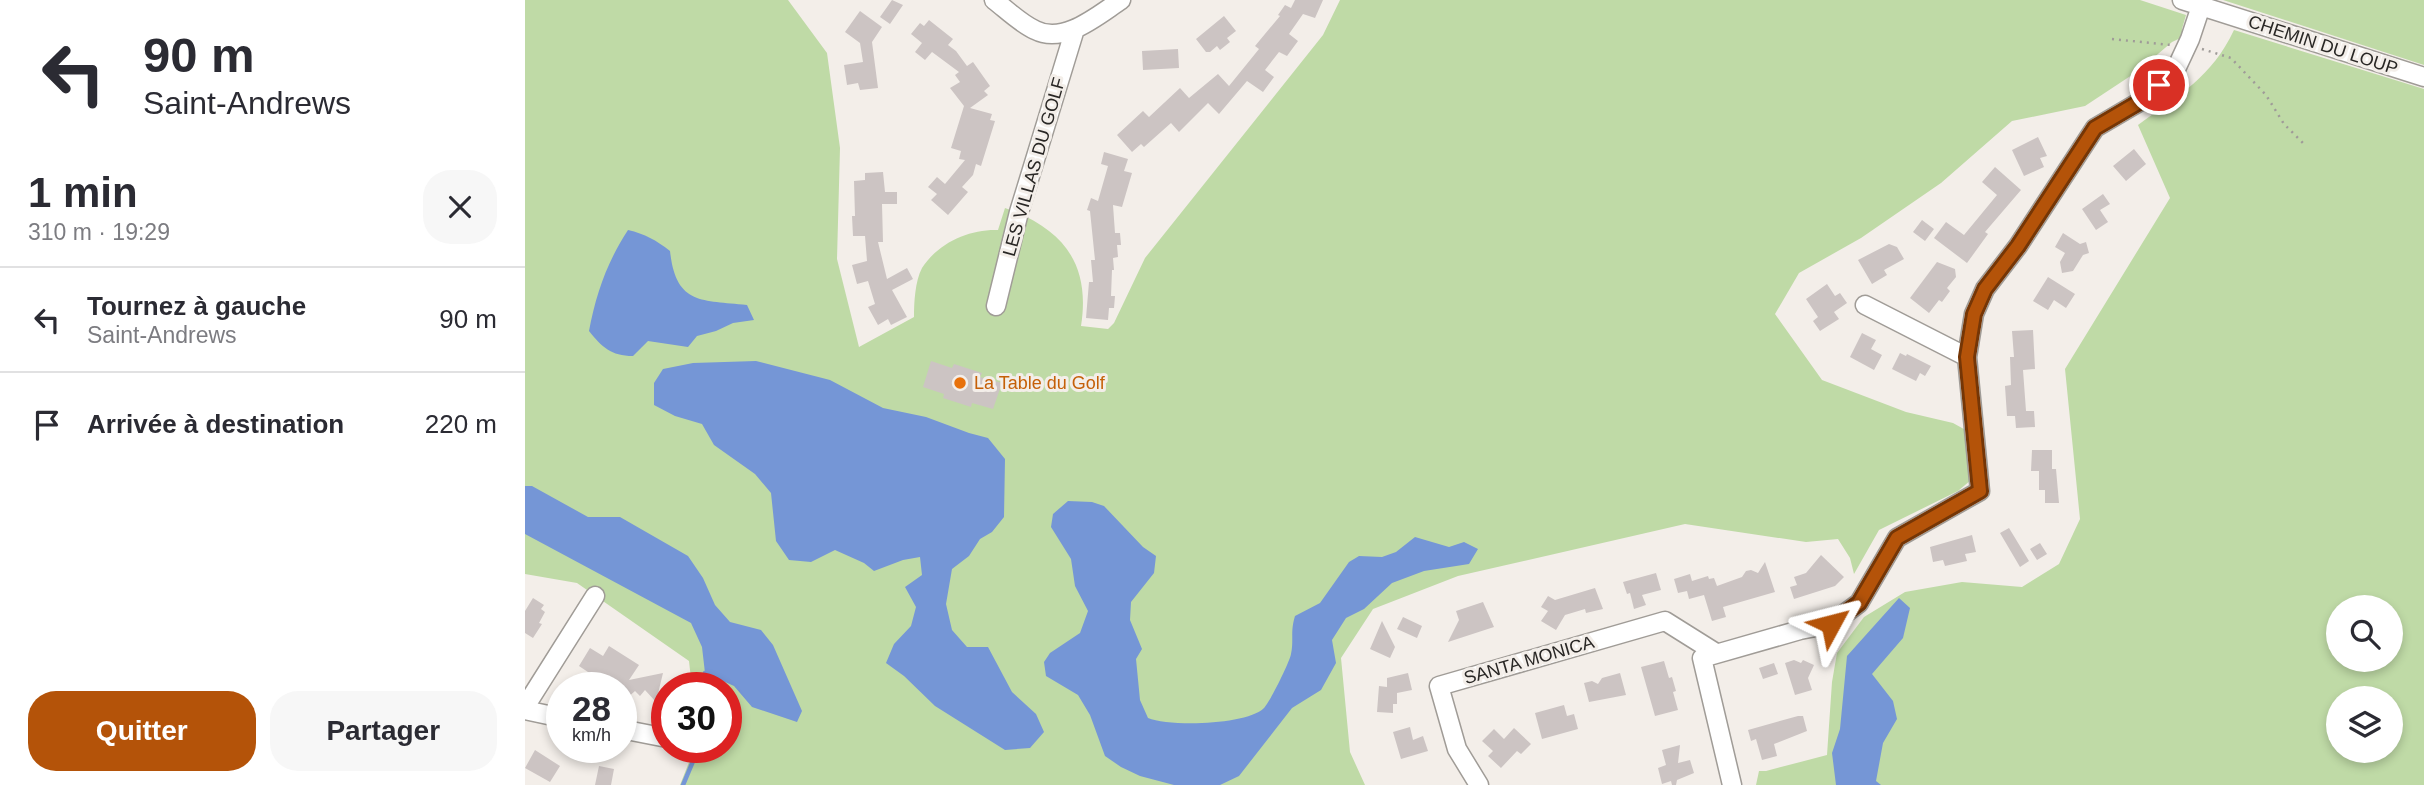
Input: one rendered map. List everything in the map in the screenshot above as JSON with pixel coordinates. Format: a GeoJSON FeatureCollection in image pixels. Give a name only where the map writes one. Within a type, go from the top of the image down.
{"type":"FeatureCollection","features":[{"type":"Feature","properties":{"kind":"street"},"geometry":{"type":"LineString","coordinates":[[995,0],[1035,30],[1056,33],[1075,29],[1121,0]]}},
{"type":"Feature","properties":{"kind":"street","name":"CHEMIN DU LOUP"},"geometry":{"type":"LineString","coordinates":[[2182,0],[2424,77]]}},
{"type":"Feature","properties":{"kind":"street"},"geometry":{"type":"LineString","coordinates":[[1732,785],[1709,656],[1831,624],[1859,603],[1897,538],[1980,491],[1967,357],[1974,314],[1985,289],[2018,246],[2095,128],[2141,101],[2176,69],[2201,6]]}},
{"type":"Feature","properties":{"kind":"street","name":"LES VILLAS DU GOLF"},"geometry":{"type":"LineString","coordinates":[[996,306],[1019,212],[1075,29]]}},
{"type":"Feature","properties":{"kind":"street"},"geometry":{"type":"LineString","coordinates":[[1865,305],[1967,357]]}},
{"type":"Feature","properties":{"kind":"street"},"geometry":{"type":"LineString","coordinates":[[546,714],[525,709],[594,596]]}},
{"type":"Feature","properties":{"kind":"street","name":"SANTA MONICA"},"geometry":{"type":"LineString","coordinates":[[1479,785],[1457,749],[1439,686],[1665,621],[1709,656]]}},
{"type":"Feature","properties":{"kind":"path"},"geometry":{"type":"LineString","coordinates":[[2112,39],[2186,46],[2217,52],[2231,58],[2266,95],[2284,124],[2304,143]]}},
{"type":"Feature","properties":{"kind":"green space"},"geometry":{"type":"Polygon","coordinates":[[[525,0],[788,0],[827,53],[840,148],[837,259],[859,347],[914,317],[918,279],[929,259],[955,239],[976,232],[998,230],[1005,208],[1025,216],[1057,238],[1076,266],[1081,284],[1081,326],[1108,329],[1114,323],[1145,258],[1323,35],[1340,0],[2140,0],[2186,15],[2182,29],[2185,36],[2172,42],[2138,71],[2085,106],[2012,121],[1941,183],[1861,238],[1799,273],[1775,314],[1822,380],[1906,412],[1953,423],[1971,433],[1971,480],[1958,491],[1879,530],[1854,574],[1850,558],[1838,539],[1806,542],[1685,524],[1458,576],[1373,609],[1341,658],[1350,752],[1365,785],[680,785],[689,763],[742,763],[742,672],[690,672],[689,661],[577,583],[525,574],[525,0]]]}},
{"type":"Feature","properties":{"kind":"green space"},"geometry":{"type":"Polygon","coordinates":[[[2223,0],[2424,0],[2424,65],[2223,0]]]}},
{"type":"Feature","properties":{"kind":"green space"},"geometry":{"type":"Polygon","coordinates":[[[2234,30],[2424,89],[2424,785],[1756,785],[1759,771],[1827,755],[1832,682],[1837,653],[1864,617],[1905,592],[1962,582],[2022,587],[2059,564],[2080,519],[2065,369],[2170,198],[2138,125],[2193,84],[2215,60],[2234,30]]]}},
{"type":"Feature","properties":{"kind":"water"},"geometry":{"type":"Polygon","coordinates":[[[628,230],[650,238],[670,251],[678,282],[685,290],[704,300],[747,305],[754,320],[733,323],[697,336],[688,347],[648,341],[633,356],[619,354],[598,342],[589,331],[595,304],[614,254],[628,230]]]}},
{"type":"Feature","properties":{"kind":"water"},"geometry":{"type":"Polygon","coordinates":[[[756,361],[830,380],[883,408],[926,417],[988,438],[1005,459],[1004,517],[992,532],[980,539],[969,556],[952,569],[946,604],[952,630],[967,647],[988,647],[1012,692],[1036,714],[1044,732],[1030,748],[1005,750],[935,706],[904,676],[886,663],[894,644],[911,626],[916,607],[905,587],[922,575],[920,557],[874,571],[864,563],[835,550],[811,562],[789,560],[776,541],[771,493],[755,474],[714,445],[702,424],[675,416],[654,405],[654,383],[663,369],[693,363],[756,361]]]}},
{"type":"Feature","properties":{"kind":"water"},"geometry":{"type":"Polygon","coordinates":[[[525,486],[532,486],[588,517],[620,517],[688,556],[703,578],[715,605],[730,622],[761,630],[773,645],[802,711],[797,722],[752,707],[742,695],[742,672],[705,672],[702,647],[691,623],[525,534],[525,486]]]}},
{"type":"Feature","properties":{"kind":"water"},"geometry":{"type":"Polygon","coordinates":[[[1068,501],[1092,502],[1104,506],[1143,547],[1156,556],[1154,573],[1131,602],[1130,620],[1142,649],[1136,659],[1140,700],[1148,718],[1173,723],[1226,721],[1255,714],[1264,708],[1290,658],[1295,616],[1320,603],[1349,562],[1359,556],[1382,557],[1396,552],[1415,537],[1449,547],[1464,542],[1478,549],[1469,564],[1424,571],[1392,583],[1364,609],[1346,618],[1332,640],[1336,663],[1321,690],[1292,708],[1239,776],[1220,785],[1174,785],[1140,776],[1105,756],[1090,715],[1078,695],[1046,676],[1044,662],[1050,653],[1080,633],[1088,611],[1075,586],[1071,559],[1051,527],[1053,514],[1068,501]]]}},
{"type":"Feature","properties":{"kind":"water"},"geometry":{"type":"Polygon","coordinates":[[[1899,598],[1910,608],[1903,638],[1872,674],[1893,701],[1897,719],[1883,743],[1876,781],[1881,785],[1836,785],[1832,753],[1840,729],[1847,656],[1899,598]]]}},
{"type":"Feature","properties":{"kind":"building"},"geometry":{"type":"Polygon","coordinates":[[[892,0],[903,5],[890,24],[880,17],[892,0]]]}},
{"type":"Feature","properties":{"kind":"building"},"geometry":{"type":"Polygon","coordinates":[[[1295,0],[1323,0],[1315,18],[1303,14],[1289,34],[1298,41],[1287,56],[1279,52],[1265,70],[1274,77],[1263,92],[1247,81],[1219,114],[1208,103],[1179,132],[1171,123],[1144,147],[1141,144],[1132,152],[1117,135],[1143,111],[1149,117],[1180,88],[1189,98],[1218,74],[1229,86],[1259,49],[1255,46],[1280,16],[1278,15],[1285,5],[1291,8],[1295,0]]]}},
{"type":"Feature","properties":{"kind":"building"},"geometry":{"type":"Polygon","coordinates":[[[860,11],[882,27],[872,42],[878,88],[860,90],[858,83],[847,85],[844,65],[863,62],[860,43],[845,32],[860,11]]]}},
{"type":"Feature","properties":{"kind":"building"},"geometry":{"type":"Polygon","coordinates":[[[1224,16],[1236,31],[1227,38],[1230,42],[1220,50],[1217,46],[1206,52],[1196,39],[1224,16]]]}},
{"type":"Feature","properties":{"kind":"building"},"geometry":{"type":"Polygon","coordinates":[[[929,20],[953,39],[948,45],[967,66],[973,62],[990,86],[984,91],[988,95],[970,108],[992,114],[990,120],[995,121],[981,166],[976,164],[973,175],[962,187],[968,192],[948,215],[931,200],[937,194],[928,187],[937,177],[945,184],[965,160],[959,159],[961,151],[951,148],[964,106],[950,88],[960,82],[955,75],[959,72],[932,52],[925,60],[915,52],[922,43],[911,34],[920,23],[924,26],[929,20]]]}},
{"type":"Feature","properties":{"kind":"building"},"geometry":{"type":"Polygon","coordinates":[[[1178,49],[1179,68],[1143,70],[1142,51],[1178,49]]]}},
{"type":"Feature","properties":{"kind":"building"},"geometry":{"type":"Polygon","coordinates":[[[2038,137],[2047,156],[2040,158],[2044,167],[2024,176],[2012,150],[2038,137]]]}},
{"type":"Feature","properties":{"kind":"building"},"geometry":{"type":"Polygon","coordinates":[[[2134,149],[2146,164],[2126,181],[2113,166],[2134,149]]]}},
{"type":"Feature","properties":{"kind":"building"},"geometry":{"type":"Polygon","coordinates":[[[1104,152],[1128,159],[1124,171],[1132,173],[1122,207],[1113,205],[1115,233],[1120,233],[1121,245],[1117,245],[1118,257],[1113,258],[1111,296],[1115,296],[1114,308],[1109,308],[1108,320],[1086,318],[1089,282],[1093,282],[1091,260],[1095,260],[1090,211],[1087,210],[1091,198],[1098,201],[1108,166],[1101,164],[1104,152]]]}},
{"type":"Feature","properties":{"kind":"building"},"geometry":{"type":"Polygon","coordinates":[[[1995,167],[2021,190],[1985,232],[1988,234],[1967,263],[1934,238],[1946,222],[1964,235],[1997,195],[1982,182],[1995,167]]]}},
{"type":"Feature","properties":{"kind":"building"},"geometry":{"type":"Polygon","coordinates":[[[883,172],[885,192],[897,192],[897,204],[882,204],[883,242],[878,242],[887,279],[907,268],[913,279],[892,290],[907,317],[891,325],[888,319],[878,325],[868,307],[875,304],[868,281],[857,284],[852,265],[867,261],[865,236],[853,236],[854,181],[865,180],[865,173],[883,172]]]}},
{"type":"Feature","properties":{"kind":"building"},"geometry":{"type":"Polygon","coordinates":[[[2103,194],[2110,204],[2100,210],[2108,222],[2096,230],[2082,209],[2103,194]]]}},
{"type":"Feature","properties":{"kind":"building"},"geometry":{"type":"Polygon","coordinates":[[[1922,220],[1934,229],[1925,241],[1913,232],[1922,220]]]}},
{"type":"Feature","properties":{"kind":"building"},"geometry":{"type":"Polygon","coordinates":[[[2063,233],[2080,244],[2086,242],[2089,253],[2083,255],[2073,271],[2062,273],[2060,262],[2065,253],[2055,247],[2063,233]]]}},
{"type":"Feature","properties":{"kind":"building"},"geometry":{"type":"Polygon","coordinates":[[[1889,244],[1897,247],[1904,259],[1884,270],[1887,275],[1872,284],[1858,260],[1889,244]]]}},
{"type":"Feature","properties":{"kind":"building"},"geometry":{"type":"Polygon","coordinates":[[[1937,262],[1955,269],[1956,277],[1947,288],[1950,291],[1942,302],[1939,300],[1929,313],[1910,298],[1937,262]]]}},
{"type":"Feature","properties":{"kind":"building"},"geometry":{"type":"Polygon","coordinates":[[[2048,277],[2075,294],[2066,308],[2054,300],[2048,310],[2033,301],[2048,277]]]}},
{"type":"Feature","properties":{"kind":"building"},"geometry":{"type":"Polygon","coordinates":[[[1827,284],[1835,296],[1840,293],[1847,303],[1834,312],[1839,319],[1820,331],[1813,321],[1818,317],[1806,299],[1827,284]]]}},
{"type":"Feature","properties":{"kind":"building"},"geometry":{"type":"Polygon","coordinates":[[[2033,330],[2035,369],[2023,370],[2026,411],[2034,411],[2035,427],[2016,428],[2015,416],[2007,416],[2005,386],[2011,385],[2010,357],[2014,357],[2012,331],[2033,330]]]}},
{"type":"Feature","properties":{"kind":"building"},"geometry":{"type":"Polygon","coordinates":[[[1862,333],[1876,340],[1871,349],[1882,355],[1874,370],[1850,357],[1862,333]]]}},
{"type":"Feature","properties":{"kind":"building"},"geometry":{"type":"Polygon","coordinates":[[[1900,353],[1931,366],[1925,376],[1920,373],[1916,381],[1892,369],[1900,353]]]}},
{"type":"Feature","properties":{"kind":"building"},"geometry":{"type":"Polygon","coordinates":[[[931,361],[952,368],[954,364],[982,373],[980,377],[1002,383],[993,409],[972,403],[971,407],[943,398],[944,394],[923,387],[931,361]]]}},
{"type":"Feature","properties":{"kind":"building"},"geometry":{"type":"Polygon","coordinates":[[[2032,450],[2052,450],[2052,469],[2056,469],[2059,503],[2045,503],[2045,490],[2039,490],[2039,471],[2031,471],[2032,450]]]}},
{"type":"Feature","properties":{"kind":"building"},"geometry":{"type":"Polygon","coordinates":[[[2009,528],[2029,561],[2020,567],[2000,533],[2009,528]]]}},
{"type":"Feature","properties":{"kind":"building"},"geometry":{"type":"Polygon","coordinates":[[[1972,535],[1976,552],[1965,554],[1967,561],[1945,566],[1943,560],[1933,562],[1930,547],[1972,535]]]}},
{"type":"Feature","properties":{"kind":"building"},"geometry":{"type":"Polygon","coordinates":[[[2040,543],[2047,554],[2037,560],[2030,549],[2040,543]]]}},
{"type":"Feature","properties":{"kind":"building"},"geometry":{"type":"Polygon","coordinates":[[[1821,555],[1844,577],[1835,586],[1794,599],[1790,587],[1797,585],[1794,577],[1806,573],[1821,555]]]}},
{"type":"Feature","properties":{"kind":"building"},"geometry":{"type":"Polygon","coordinates":[[[1765,562],[1775,592],[1723,607],[1726,617],[1712,621],[1704,595],[1689,599],[1687,591],[1678,593],[1674,579],[1690,574],[1692,581],[1708,576],[1709,579],[1714,578],[1717,586],[1742,577],[1746,571],[1758,573],[1765,562]]]}},
{"type":"Feature","properties":{"kind":"building"},"geometry":{"type":"Polygon","coordinates":[[[1656,573],[1661,590],[1642,595],[1646,605],[1634,609],[1630,593],[1627,594],[1623,582],[1656,573]]]}},
{"type":"Feature","properties":{"kind":"building"},"geometry":{"type":"Polygon","coordinates":[[[1595,588],[1603,609],[1586,613],[1585,609],[1565,615],[1556,630],[1541,621],[1548,611],[1541,607],[1548,596],[1555,600],[1595,588]]]}},
{"type":"Feature","properties":{"kind":"building"},"geometry":{"type":"Polygon","coordinates":[[[533,598],[544,605],[541,609],[545,612],[539,623],[542,624],[533,638],[525,633],[525,611],[533,598]]]}},
{"type":"Feature","properties":{"kind":"building"},"geometry":{"type":"Polygon","coordinates":[[[1483,602],[1494,627],[1448,642],[1459,620],[1456,611],[1483,602]]]}},
{"type":"Feature","properties":{"kind":"building"},"geometry":{"type":"Polygon","coordinates":[[[1403,617],[1422,626],[1417,638],[1397,629],[1403,617]]]}},
{"type":"Feature","properties":{"kind":"building"},"geometry":{"type":"Polygon","coordinates":[[[1382,621],[1395,647],[1390,658],[1370,649],[1382,621]]]}},
{"type":"Feature","properties":{"kind":"building"},"geometry":{"type":"Polygon","coordinates":[[[609,646],[639,665],[634,672],[588,672],[579,666],[590,648],[603,656],[609,646]]]}},
{"type":"Feature","properties":{"kind":"building"},"geometry":{"type":"Polygon","coordinates":[[[1794,660],[1801,663],[1803,660],[1814,665],[1808,678],[1812,690],[1795,695],[1785,663],[1794,660]]]}},
{"type":"Feature","properties":{"kind":"building"},"geometry":{"type":"Polygon","coordinates":[[[1664,661],[1676,691],[1673,692],[1678,710],[1655,716],[1641,667],[1664,661]]]}},
{"type":"Feature","properties":{"kind":"building"},"geometry":{"type":"Polygon","coordinates":[[[1774,663],[1778,674],[1763,679],[1759,668],[1774,663]]]}},
{"type":"Feature","properties":{"kind":"building"},"geometry":{"type":"Polygon","coordinates":[[[1408,673],[1412,690],[1397,693],[1397,704],[1393,704],[1393,713],[1377,712],[1379,686],[1387,687],[1387,678],[1408,673]]]}},
{"type":"Feature","properties":{"kind":"building"},"geometry":{"type":"Polygon","coordinates":[[[1620,673],[1626,695],[1589,702],[1584,683],[1592,681],[1598,684],[1602,678],[1620,673]]]}},
{"type":"Feature","properties":{"kind":"building"},"geometry":{"type":"Polygon","coordinates":[[[651,675],[651,697],[645,690],[640,696],[637,693],[637,678],[651,675]]]}},
{"type":"Feature","properties":{"kind":"building"},"geometry":{"type":"Polygon","coordinates":[[[1564,705],[1567,716],[1574,714],[1578,729],[1542,739],[1535,713],[1564,705]]]}},
{"type":"Feature","properties":{"kind":"building"},"geometry":{"type":"Polygon","coordinates":[[[1803,716],[1807,731],[1774,744],[1777,756],[1762,760],[1756,739],[1751,741],[1748,730],[1803,716]]]}},
{"type":"Feature","properties":{"kind":"building"},"geometry":{"type":"Polygon","coordinates":[[[1410,727],[1413,740],[1423,736],[1428,751],[1401,759],[1393,732],[1410,727]]]}},
{"type":"Feature","properties":{"kind":"building"},"geometry":{"type":"Polygon","coordinates":[[[1514,728],[1531,744],[1521,754],[1517,751],[1501,768],[1488,756],[1493,751],[1482,741],[1494,729],[1504,739],[1514,728]]]}},
{"type":"Feature","properties":{"kind":"building"},"geometry":{"type":"Polygon","coordinates":[[[1680,745],[1678,763],[1690,760],[1694,773],[1677,780],[1676,785],[1672,785],[1671,781],[1662,784],[1658,768],[1666,765],[1662,750],[1680,745]]]}},
{"type":"Feature","properties":{"kind":"building"},"geometry":{"type":"Polygon","coordinates":[[[535,750],[546,757],[546,763],[560,766],[550,782],[525,768],[535,750]]]}},
{"type":"Feature","properties":{"kind":"building"},"geometry":{"type":"Polygon","coordinates":[[[599,766],[614,769],[611,785],[595,785],[599,766]]]}},
{"type":"Feature","properties":{"kind":"waterway"},"geometry":{"type":"LineString","coordinates":[[683,785],[692,763]]}},
{"type":"Feature","properties":{"kind":"place","name":"La Table du Golf"},"geometry":{"type":"Point","coordinates":[960,383]}},
{"type":"Feature","properties":{"kind":"route"},"geometry":{"type":"LineString","coordinates":[[1831,624],[1859,603],[1897,538],[1980,491],[1967,357],[1974,314],[1985,289],[2018,246],[2095,128],[2141,101],[2159,85]]}}]}
